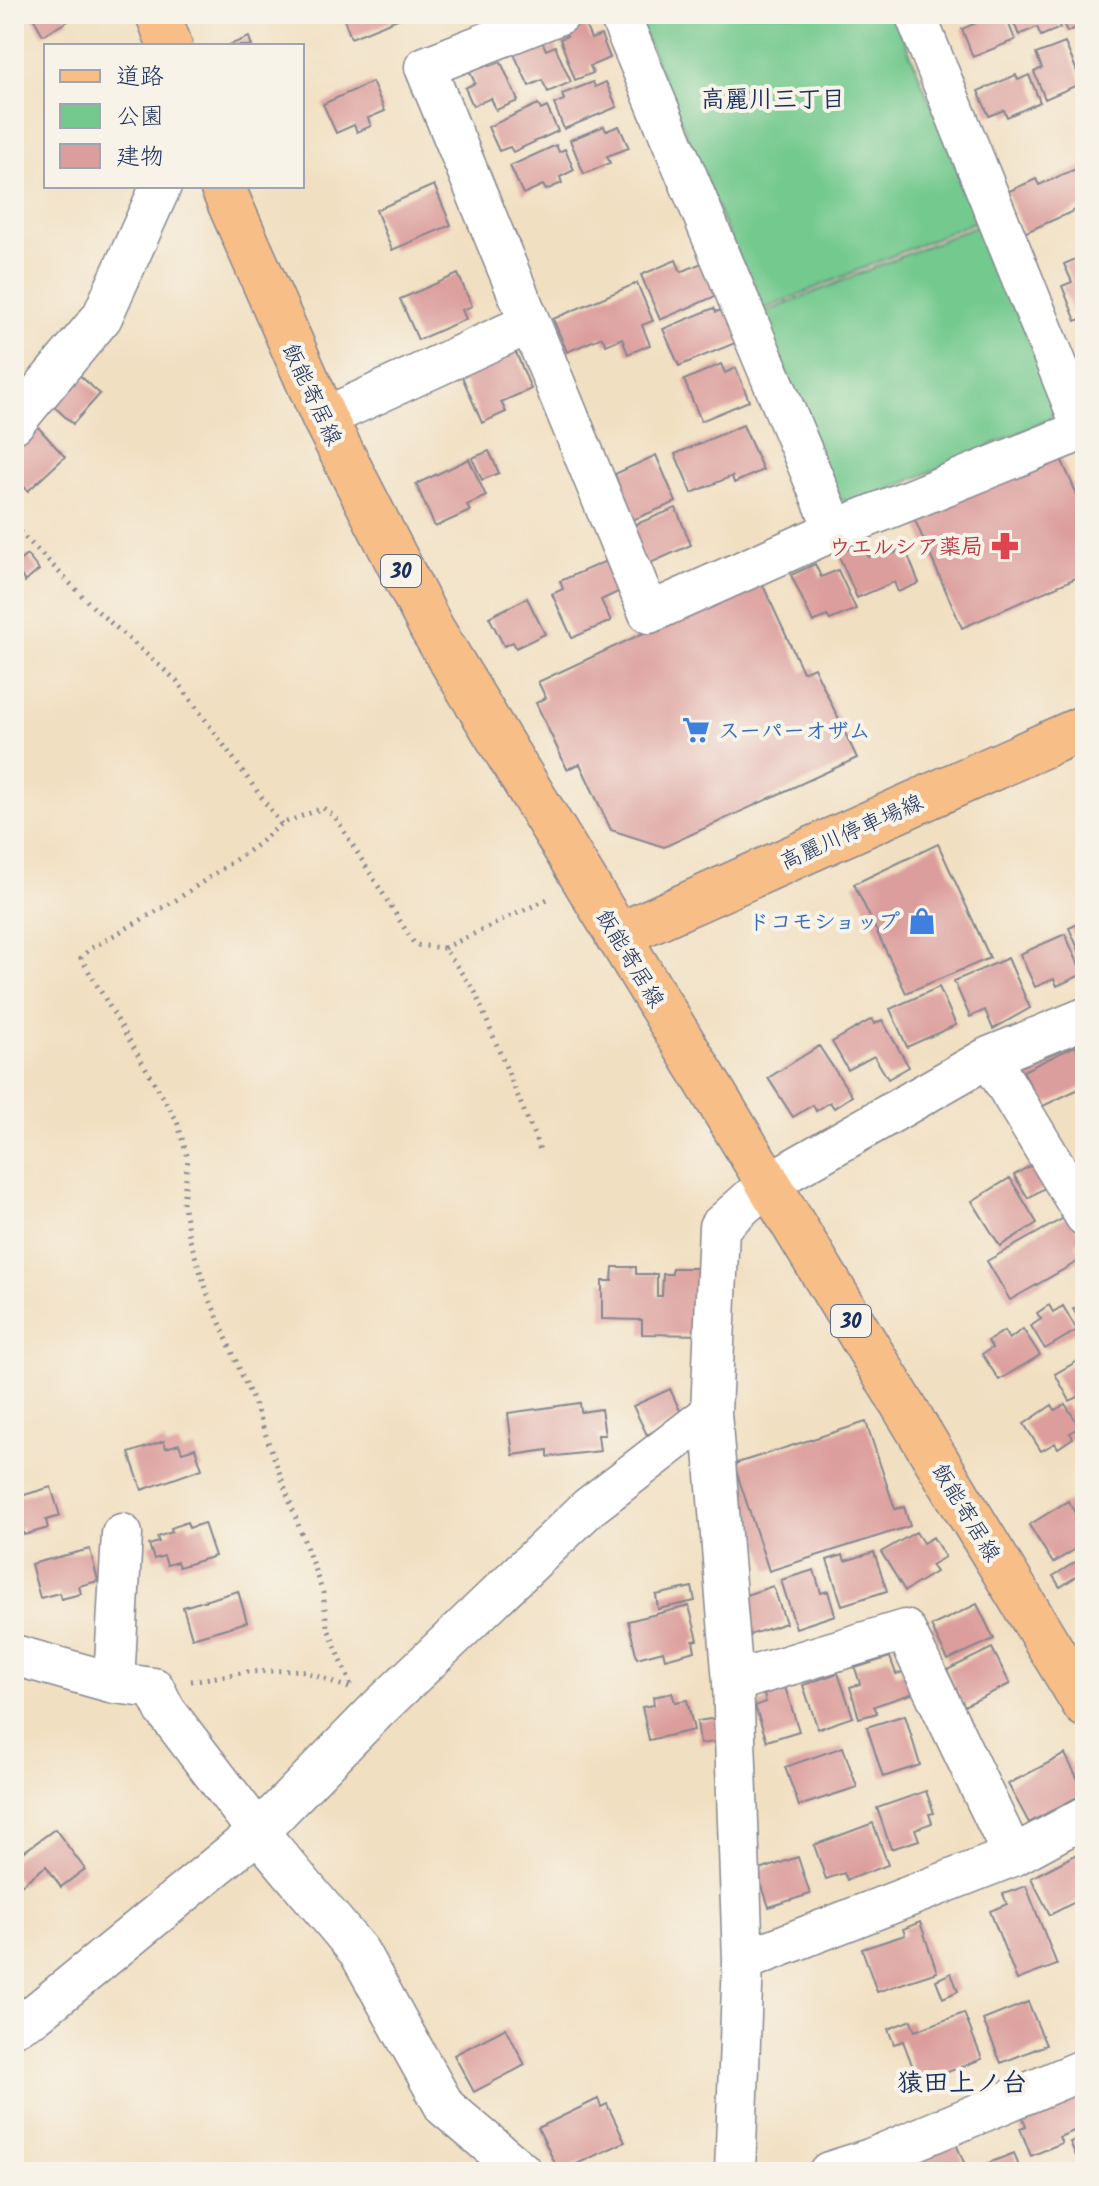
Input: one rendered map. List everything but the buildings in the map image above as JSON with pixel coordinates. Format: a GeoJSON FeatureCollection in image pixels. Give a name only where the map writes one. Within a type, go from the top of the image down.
{"type":"FeatureCollection","features":[{"type":"Feature","properties":{"kind":"main road"},"geometry":{"type":"LineString","coordinates":[[158,14],[169,44]]}},
{"type":"Feature","properties":{"kind":"main road","name":"飯能寄居線"},"geometry":{"type":"LineString","coordinates":[[223,188],[324,418],[432,629],[1085,1705]]}},
{"type":"Feature","properties":{"kind":"main road","name":"高麗川停車場線"},"geometry":{"type":"LineString","coordinates":[[617,936],[1085,727]]}},
{"type":"Feature","properties":{"kind":"street"},"geometry":{"type":"LineString","coordinates":[[560,14],[425,67],[649,613],[835,530],[1084,429],[915,14]]}},
{"type":"Feature","properties":{"kind":"street"},"geometry":{"type":"LineString","coordinates":[[619,14],[835,530]]}},
{"type":"Feature","properties":{"kind":"street"},"geometry":{"type":"LineString","coordinates":[[14,423],[102,317],[160,188]]}},
{"type":"Feature","properties":{"kind":"street"},"geometry":{"type":"LineString","coordinates":[[324,418],[528,324]]}},
{"type":"Feature","properties":{"kind":"street"},"geometry":{"type":"LineString","coordinates":[[735,2172],[743,1961],[733,1682],[711,1413],[719,1227],[767,1184],[989,1057],[1085,1018]]}},
{"type":"Feature","properties":{"kind":"street"},"geometry":{"type":"LineString","coordinates":[[989,1057],[1085,1216]]}},
{"type":"Feature","properties":{"kind":"street"},"geometry":{"type":"LineString","coordinates":[[14,2026],[33,2016],[258,1832],[378,1709],[571,1524],[711,1413]]}},
{"type":"Feature","properties":{"kind":"street"},"geometry":{"type":"LineString","coordinates":[[114,1683],[122,1534]]}},
{"type":"Feature","properties":{"kind":"street"},"geometry":{"type":"LineString","coordinates":[[733,1682],[905,1630],[1013,1856]]}},
{"type":"Feature","properties":{"kind":"street"},"geometry":{"type":"LineString","coordinates":[[14,1655],[114,1683],[154,1688],[165,1710],[258,1832],[359,1952],[445,2107],[522,2172]]}},
{"type":"Feature","properties":{"kind":"street"},"geometry":{"type":"LineString","coordinates":[[743,1961],[1013,1856],[1085,1817]]}},
{"type":"Feature","properties":{"kind":"street"},"geometry":{"type":"LineString","coordinates":[[829,2172],[872,2166],[1085,2069]]}},
{"type":"Feature","properties":{"kind":"path"},"geometry":{"type":"LineString","coordinates":[[14,526],[95,609],[177,681],[281,824]]}},
{"type":"Feature","properties":{"kind":"path"},"geometry":{"type":"LineString","coordinates":[[154,1688],[248,1672],[301,1670],[353,1689],[327,1626],[323,1593],[256,1408],[208,1295],[190,1240],[183,1203],[188,1159],[177,1121],[81,958],[90,949],[176,900],[257,845],[281,824],[323,808],[335,817],[415,945],[444,948],[552,897]]}},
{"type":"Feature","properties":{"kind":"path"},"geometry":{"type":"LineString","coordinates":[[444,948],[475,992],[540,1150]]}},
{"type":"Feature","properties":{"kind":"green space"},"geometry":{"type":"Polygon","coordinates":[[[636,14],[894,14],[979,220],[760,311],[636,14]]]}},
{"type":"Feature","properties":{"kind":"green space"},"geometry":{"type":"Polygon","coordinates":[[[980,224],[1055,402],[1051,419],[853,506],[838,498],[761,314],[980,224]]]}},
{"type":"Feature","properties":{"kind":"place","name":"ウエルシア薬局"},"geometry":{"type":"Point","coordinates":[1005,546]}},
{"type":"Feature","properties":{"kind":"place","name":"スーパーオザム"},"geometry":{"type":"Point","coordinates":[696,730]}},
{"type":"Feature","properties":{"kind":"place","name":"ドコモショップ"},"geometry":{"type":"Point","coordinates":[922,921]}},
{"type":"Feature","properties":{"kind":"district","name":"高麗川三丁目"},"geometry":{"type":"Point","coordinates":[773,99]}},
{"type":"Feature","properties":{"kind":"district","name":"猿田上ノ台"},"geometry":{"type":"Point","coordinates":[962,2082]}}]}
